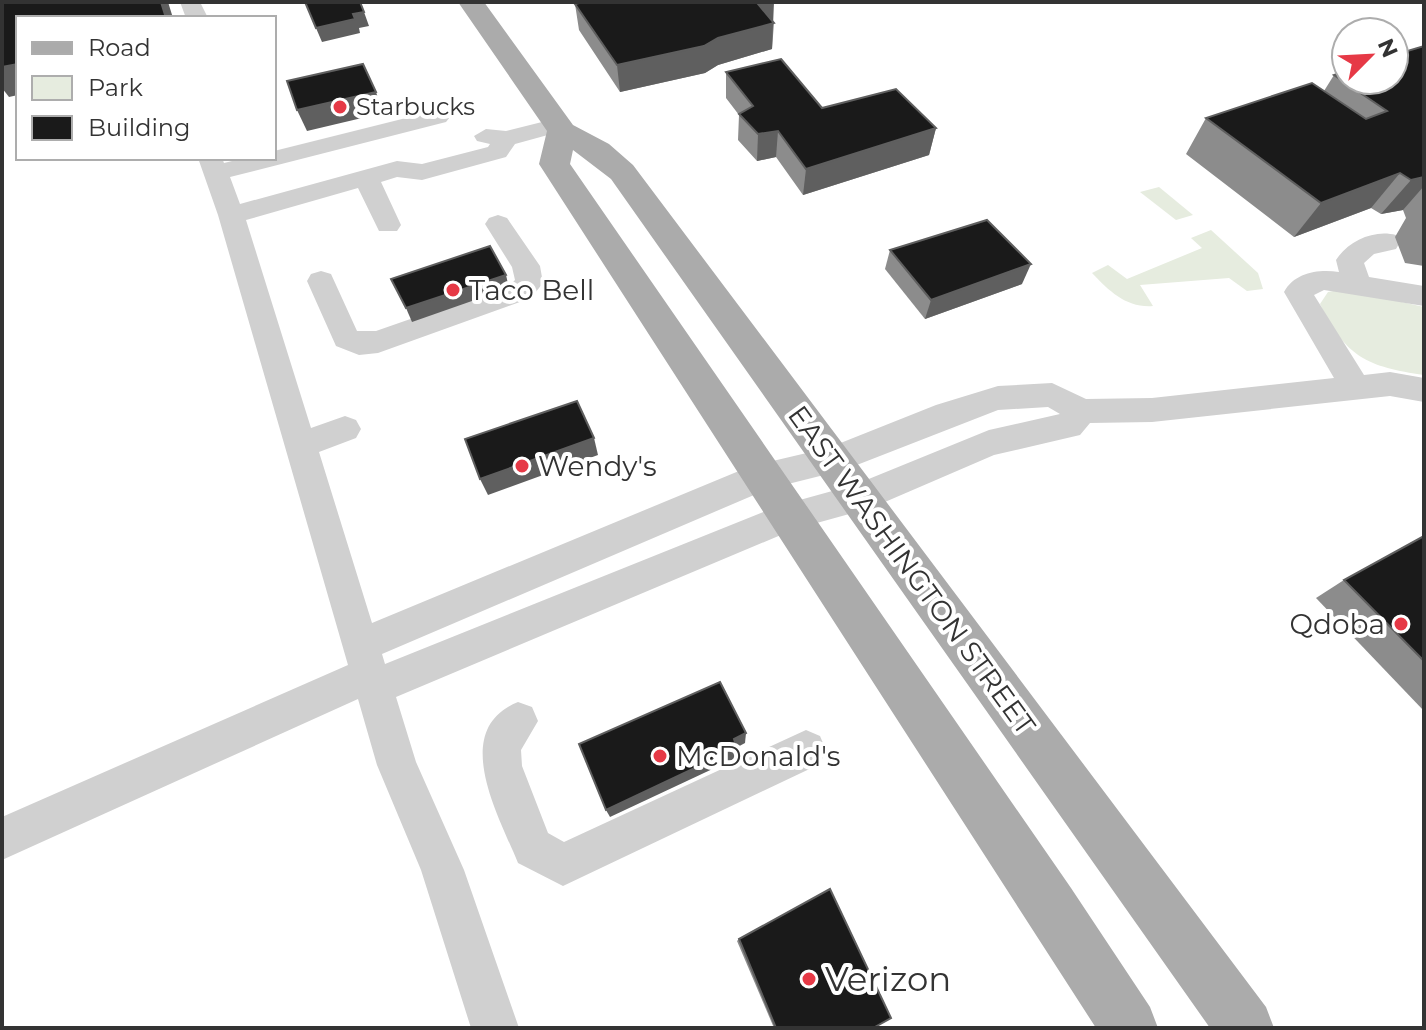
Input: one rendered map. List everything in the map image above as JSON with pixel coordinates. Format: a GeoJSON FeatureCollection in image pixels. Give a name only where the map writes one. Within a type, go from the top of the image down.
{"type":"FeatureCollection","features":[{"type":"Feature","properties":{"kind":"main road","name":"EAST WASHINGTON STREET"},"geometry":{"type":"LineString","coordinates":[[471,2],[560,128],[598,151],[622,172],[1245,1028]]}},
{"type":"Feature","properties":{"kind":"main road"},"geometry":{"type":"LineString","coordinates":[[560,128],[554,164],[1052,907],[1129,1028]]}},
{"type":"Feature","properties":{"kind":"lane"},"geometry":{"type":"LineString","coordinates":[[276,152],[438,117]]}},
{"type":"Feature","properties":{"kind":"lane"},"geometry":{"type":"LineString","coordinates":[[231,215],[397,169],[422,172],[497,152],[506,139],[560,128]]}},
{"type":"Feature","properties":{"kind":"lane"},"geometry":{"type":"LineString","coordinates":[[241,160],[213,166],[231,215],[397,765],[442,870],[495,1028]]}},
{"type":"Feature","properties":{"kind":"lane"},"geometry":{"type":"LineString","coordinates":[[366,177],[388,225]]}},
{"type":"Feature","properties":{"kind":"lane"},"geometry":{"type":"LineString","coordinates":[[321,281],[346,338],[359,344],[378,342],[521,291],[529,283],[526,266],[498,224]]}},
{"type":"Feature","properties":{"kind":"lane"},"geometry":{"type":"LineString","coordinates":[[1356,282],[1350,260],[1365,247],[1386,242]]}},
{"type":"Feature","properties":{"kind":"lane"},"geometry":{"type":"LineString","coordinates":[[1355,387],[1298,292],[1320,279],[1356,282],[1424,296]]}},
{"type":"Feature","properties":{"kind":"lane"},"geometry":{"type":"LineString","coordinates":[[2,839],[367,670],[763,476],[832,461],[947,414],[998,398],[1052,395],[1082,411],[1152,410],[1390,384],[1424,390]]}},
{"type":"Feature","properties":{"kind":"lane"},"geometry":{"type":"LineString","coordinates":[[367,670],[790,516],[859,498],[989,443],[1069,426],[1082,411]]}},
{"type":"Feature","properties":{"kind":"lane"},"geometry":{"type":"LineString","coordinates":[[301,445],[345,429]]}},
{"type":"Feature","properties":{"kind":"lane"},"geometry":{"type":"LineString","coordinates":[[518,721],[501,745],[502,766],[533,848],[563,865],[806,750]]}},
{"type":"Feature","properties":{"kind":"green space"},"geometry":{"type":"Polygon","coordinates":[[[1159,187],[1193,215],[1176,220],[1140,192],[1159,187]]]}},
{"type":"Feature","properties":{"kind":"green space"},"geometry":{"type":"Polygon","coordinates":[[[1211,230],[1258,273],[1263,289],[1247,291],[1229,278],[1140,285],[1153,306],[1144,306],[1120,297],[1092,273],[1108,265],[1127,279],[1202,248],[1191,238],[1211,230]]]}},
{"type":"Feature","properties":{"kind":"green space"},"geometry":{"type":"Polygon","coordinates":[[[1344,289],[1424,307],[1424,375],[1373,363],[1349,348],[1320,304],[1328,292],[1344,289]]]}},
{"type":"Feature","properties":{"kind":"building"},"geometry":{"type":"Polygon","coordinates":[[[2,2],[161,2],[165,16],[16,16],[16,64],[2,67],[2,2]]]}},
{"type":"Feature","properties":{"kind":"building"},"geometry":{"type":"Polygon","coordinates":[[[305,2],[360,2],[364,12],[353,14],[355,19],[316,28],[305,2]]]}},
{"type":"Feature","properties":{"kind":"building"},"geometry":{"type":"Polygon","coordinates":[[[763,2],[758,4],[774,23],[718,38],[704,46],[617,65],[575,4],[763,2]]]}},
{"type":"Feature","properties":{"kind":"building"},"geometry":{"type":"Polygon","coordinates":[[[1424,46],[1424,177],[1411,180],[1400,173],[1321,203],[1206,118],[1312,83],[1366,119],[1387,111],[1365,96],[1410,96],[1410,50],[1424,46]]]}},
{"type":"Feature","properties":{"kind":"building"},"geometry":{"type":"Polygon","coordinates":[[[781,59],[822,108],[896,89],[936,128],[806,169],[778,131],[758,134],[739,114],[753,106],[726,72],[781,59]]]}},
{"type":"Feature","properties":{"kind":"building"},"geometry":{"type":"Polygon","coordinates":[[[363,64],[376,92],[297,110],[287,81],[363,64]]]}},
{"type":"Feature","properties":{"kind":"building"},"geometry":{"type":"Polygon","coordinates":[[[987,220],[1031,264],[931,300],[890,250],[987,220]]]}},
{"type":"Feature","properties":{"kind":"building"},"geometry":{"type":"Polygon","coordinates":[[[490,246],[506,275],[406,308],[391,279],[490,246]]]}},
{"type":"Feature","properties":{"kind":"building"},"geometry":{"type":"Polygon","coordinates":[[[577,401],[594,438],[480,479],[465,439],[577,401]]]}},
{"type":"Feature","properties":{"kind":"building"},"geometry":{"type":"Polygon","coordinates":[[[1424,536],[1424,661],[1344,580],[1424,536]]]}},
{"type":"Feature","properties":{"kind":"building","name":"McDonald's"},"geometry":{"type":"Polygon","coordinates":[[[720,682],[746,733],[734,739],[737,748],[606,810],[579,744],[720,682]]]}},
{"type":"Feature","properties":{"kind":"building","name":"Verizon"},"geometry":{"type":"Polygon","coordinates":[[[830,889],[891,1018],[873,1028],[776,1028],[739,939],[830,889]]]}},
{"type":"Feature","properties":{"kind":"place","name":"Starbucks"},"geometry":{"type":"Point","coordinates":[340,107]}},
{"type":"Feature","properties":{"kind":"place","name":"Taco Bell"},"geometry":{"type":"Point","coordinates":[453,290]}},
{"type":"Feature","properties":{"kind":"place","name":"Wendy's"},"geometry":{"type":"Point","coordinates":[522,466]}},
{"type":"Feature","properties":{"kind":"place","name":"Qdoba"},"geometry":{"type":"Point","coordinates":[1401,624]}},
{"type":"Feature","properties":{"kind":"place","name":"McDonald's"},"geometry":{"type":"Point","coordinates":[660,756]}},
{"type":"Feature","properties":{"kind":"place","name":"Verizon"},"geometry":{"type":"Point","coordinates":[809,979]}}]}
